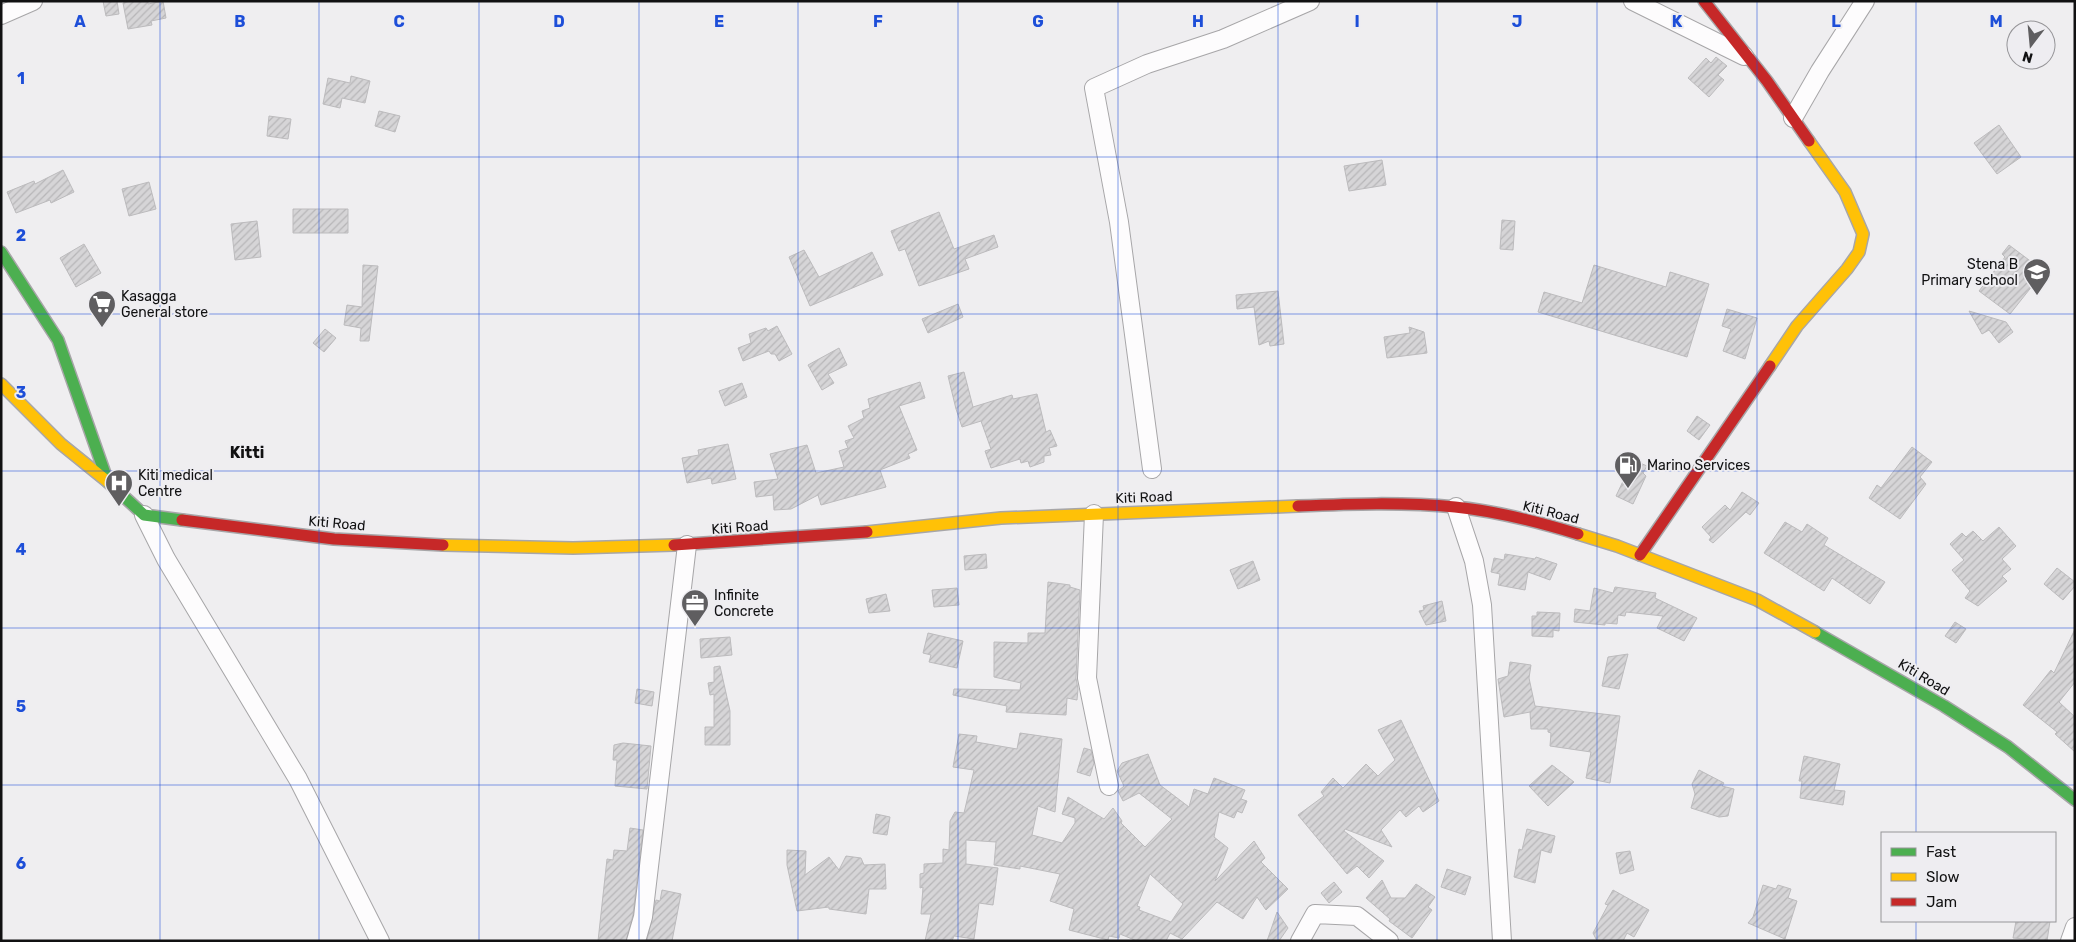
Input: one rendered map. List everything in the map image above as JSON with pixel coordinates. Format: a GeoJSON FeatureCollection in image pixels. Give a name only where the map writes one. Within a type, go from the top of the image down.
{"type":"FeatureCollection","features":[{"type":"Feature","properties":{"kind":"street"},"geometry":{"type":"LineString","coordinates":[[1,15],[33,1]]}},
{"type":"Feature","properties":{"kind":"street"},"geometry":{"type":"LineString","coordinates":[[1152,470],[1119,222],[1094,88],[1146,64],[1223,39],[1310,1]]}},
{"type":"Feature","properties":{"kind":"street"},"geometry":{"type":"LineString","coordinates":[[1633,1],[1749,58]]}},
{"type":"Feature","properties":{"kind":"street"},"geometry":{"type":"LineString","coordinates":[[1640,555],[1797,326],[1836,282],[1859,252],[1863,234],[1857,216],[1845,192],[1749,58],[1704,1]]}},
{"type":"Feature","properties":{"kind":"street"},"geometry":{"type":"LineString","coordinates":[[1793,118],[1820,71],[1865,1]]}},
{"type":"Feature","properties":{"kind":"street"},"geometry":{"type":"LineString","coordinates":[[1,252],[58,340],[108,482]]}},
{"type":"Feature","properties":{"kind":"street"},"geometry":{"type":"LineString","coordinates":[[1,384],[61,444],[108,482],[144,515],[166,559],[298,779],[380,941]]}},
{"type":"Feature","properties":{"kind":"street","name":"Kiti Road"},"geometry":{"type":"LineString","coordinates":[[144,515],[212,525],[363,540],[574,548],[687,546],[825,536],[1001,518],[1374,504],[1456,507],[1516,518],[1571,532],[1640,555],[1756,600],[1870,662],[2008,747],[2075,800]]}},
{"type":"Feature","properties":{"kind":"street"},"geometry":{"type":"LineString","coordinates":[[1456,507],[1474,561],[1482,605],[1502,941]]}},
{"type":"Feature","properties":{"kind":"street"},"geometry":{"type":"LineString","coordinates":[[1094,514],[1087,678],[1109,786]]}},
{"type":"Feature","properties":{"kind":"street"},"geometry":{"type":"LineString","coordinates":[[636,941],[643,917],[687,546]]}},
{"type":"Feature","properties":{"kind":"street"},"geometry":{"type":"LineString","coordinates":[[1300,941],[1315,914],[1357,916],[1389,941]]}},
{"type":"Feature","properties":{"kind":"street"},"geometry":{"type":"LineString","coordinates":[[2070,941],[2075,927]]}},
{"type":"Feature","properties":{"kind":"building"},"geometry":{"type":"Polygon","coordinates":[[[103,1],[117,1],[119,14],[106,16],[103,1]]]}},
{"type":"Feature","properties":{"kind":"building"},"geometry":{"type":"Polygon","coordinates":[[[148,1],[148,4],[163,1],[166,18],[151,21],[152,25],[128,29],[123,3],[148,1]]]}},
{"type":"Feature","properties":{"kind":"building"},"geometry":{"type":"Polygon","coordinates":[[[1716,57],[1727,66],[1718,75],[1724,80],[1709,97],[1688,78],[1706,58],[1711,63],[1716,57]]]}},
{"type":"Feature","properties":{"kind":"building"},"geometry":{"type":"Polygon","coordinates":[[[351,76],[370,81],[365,103],[342,98],[340,108],[323,104],[328,78],[350,83],[351,76]]]}},
{"type":"Feature","properties":{"kind":"building"},"geometry":{"type":"Polygon","coordinates":[[[379,111],[400,116],[395,132],[375,126],[379,111]]]}},
{"type":"Feature","properties":{"kind":"building"},"geometry":{"type":"Polygon","coordinates":[[[269,116],[291,119],[288,139],[267,136],[269,116]]]}},
{"type":"Feature","properties":{"kind":"building"},"geometry":{"type":"Polygon","coordinates":[[[1999,125],[2021,157],[1997,174],[1974,143],[1999,125]]]}},
{"type":"Feature","properties":{"kind":"building"},"geometry":{"type":"Polygon","coordinates":[[[1382,160],[1386,185],[1349,191],[1344,166],[1382,160]]]}},
{"type":"Feature","properties":{"kind":"building"},"geometry":{"type":"Polygon","coordinates":[[[63,170],[74,192],[51,203],[50,200],[16,213],[7,192],[34,181],[35,184],[63,170]]]}},
{"type":"Feature","properties":{"kind":"building"},"geometry":{"type":"Polygon","coordinates":[[[149,182],[156,209],[129,216],[122,189],[149,182]]]}},
{"type":"Feature","properties":{"kind":"building"},"geometry":{"type":"Polygon","coordinates":[[[293,209],[348,209],[348,233],[293,233],[293,209]]]}},
{"type":"Feature","properties":{"kind":"building"},"geometry":{"type":"Polygon","coordinates":[[[939,212],[954,249],[994,235],[998,247],[965,259],[969,269],[919,286],[905,249],[899,251],[891,231],[939,212]]]}},
{"type":"Feature","properties":{"kind":"building"},"geometry":{"type":"Polygon","coordinates":[[[1502,220],[1515,221],[1513,250],[1500,249],[1502,220]]]}},
{"type":"Feature","properties":{"kind":"building"},"geometry":{"type":"Polygon","coordinates":[[[257,221],[261,257],[235,260],[231,224],[257,221]]]}},
{"type":"Feature","properties":{"kind":"building"},"geometry":{"type":"Polygon","coordinates":[[[84,244],[101,273],[76,287],[60,258],[84,244]]]}},
{"type":"Feature","properties":{"kind":"building"},"geometry":{"type":"Polygon","coordinates":[[[2009,245],[2033,263],[2023,277],[2033,285],[2010,314],[1979,291],[2005,257],[2002,254],[2009,245]]]}},
{"type":"Feature","properties":{"kind":"building"},"geometry":{"type":"Polygon","coordinates":[[[804,250],[819,277],[872,252],[883,275],[810,306],[789,257],[804,250]]]}},
{"type":"Feature","properties":{"kind":"building"},"geometry":{"type":"Polygon","coordinates":[[[363,265],[378,266],[369,341],[360,341],[361,328],[344,325],[347,305],[362,307],[363,265]]]}},
{"type":"Feature","properties":{"kind":"building"},"geometry":{"type":"Polygon","coordinates":[[[1594,265],[1666,287],[1670,272],[1709,284],[1687,357],[1538,312],[1544,292],[1582,303],[1594,265]]]}},
{"type":"Feature","properties":{"kind":"building"},"geometry":{"type":"Polygon","coordinates":[[[1278,291],[1284,344],[1270,346],[1269,341],[1259,345],[1254,307],[1237,309],[1236,295],[1278,291]]]}},
{"type":"Feature","properties":{"kind":"building"},"geometry":{"type":"Polygon","coordinates":[[[958,304],[963,317],[928,333],[922,319],[958,304]]]}},
{"type":"Feature","properties":{"kind":"building"},"geometry":{"type":"Polygon","coordinates":[[[1727,309],[1757,318],[1745,359],[1723,351],[1731,329],[1722,326],[1727,309]]]}},
{"type":"Feature","properties":{"kind":"building"},"geometry":{"type":"Polygon","coordinates":[[[1969,311],[2006,322],[2013,332],[1999,343],[1989,330],[1982,334],[1969,311]]]}},
{"type":"Feature","properties":{"kind":"building"},"geometry":{"type":"Polygon","coordinates":[[[777,326],[792,354],[779,361],[775,354],[771,354],[769,351],[743,361],[738,348],[751,343],[749,334],[766,328],[768,331],[777,326]]]}},
{"type":"Feature","properties":{"kind":"building"},"geometry":{"type":"Polygon","coordinates":[[[1409,327],[1424,332],[1427,353],[1387,358],[1384,337],[1410,333],[1409,327]]]}},
{"type":"Feature","properties":{"kind":"building"},"geometry":{"type":"Polygon","coordinates":[[[325,329],[336,338],[324,352],[313,343],[325,329]]]}},
{"type":"Feature","properties":{"kind":"building"},"geometry":{"type":"Polygon","coordinates":[[[839,348],[847,365],[828,374],[834,383],[822,390],[808,365],[839,348]]]}},
{"type":"Feature","properties":{"kind":"building"},"geometry":{"type":"Polygon","coordinates":[[[964,372],[973,407],[1012,395],[1013,399],[1037,394],[1046,432],[1050,430],[1057,446],[1049,448],[1051,455],[1044,456],[1044,462],[1030,467],[1028,461],[1021,463],[1020,459],[991,468],[985,451],[991,449],[981,421],[962,427],[956,409],[948,376],[964,372]]]}},
{"type":"Feature","properties":{"kind":"building"},"geometry":{"type":"Polygon","coordinates":[[[920,382],[925,398],[899,406],[917,450],[908,454],[910,458],[880,470],[886,487],[821,505],[818,495],[791,509],[774,510],[773,495],[756,497],[754,482],[778,479],[770,454],[807,445],[816,473],[844,467],[839,451],[848,448],[845,441],[854,438],[848,426],[864,418],[862,411],[870,408],[868,399],[920,382]]]}},
{"type":"Feature","properties":{"kind":"building"},"geometry":{"type":"Polygon","coordinates":[[[742,383],[747,397],[725,406],[719,391],[742,383]]]}},
{"type":"Feature","properties":{"kind":"building"},"geometry":{"type":"Polygon","coordinates":[[[1697,416],[1710,425],[1699,440],[1687,431],[1697,416]]]}},
{"type":"Feature","properties":{"kind":"building"},"geometry":{"type":"Polygon","coordinates":[[[728,444],[736,479],[712,484],[711,478],[687,483],[682,458],[699,455],[698,450],[728,444]]]}},
{"type":"Feature","properties":{"kind":"building"},"geometry":{"type":"Polygon","coordinates":[[[1912,447],[1932,462],[1920,477],[1926,484],[1900,519],[1869,498],[1877,485],[1881,488],[1912,447]]]}},
{"type":"Feature","properties":{"kind":"building"},"geometry":{"type":"Polygon","coordinates":[[[1633,460],[1647,466],[1643,473],[1646,476],[1633,504],[1616,496],[1633,460]]]}},
{"type":"Feature","properties":{"kind":"building"},"geometry":{"type":"Polygon","coordinates":[[[1742,492],[1759,503],[1750,515],[1746,512],[1713,543],[1709,540],[1711,537],[1702,527],[1725,505],[1730,510],[1742,492]]]}},
{"type":"Feature","properties":{"kind":"building"},"geometry":{"type":"Polygon","coordinates":[[[1785,522],[1802,532],[1807,524],[1828,538],[1824,545],[1885,582],[1870,604],[1832,578],[1824,591],[1764,553],[1785,522]]]}},
{"type":"Feature","properties":{"kind":"building"},"geometry":{"type":"Polygon","coordinates":[[[1999,527],[2016,546],[2002,559],[2011,569],[2002,576],[2007,581],[1978,606],[1965,598],[1970,591],[1952,570],[1964,560],[1950,544],[1962,533],[1966,537],[1973,531],[1983,541],[1999,527]]]}},
{"type":"Feature","properties":{"kind":"building"},"geometry":{"type":"Polygon","coordinates":[[[986,554],[987,568],[965,570],[964,556],[986,554]]]}},
{"type":"Feature","properties":{"kind":"building"},"geometry":{"type":"Polygon","coordinates":[[[1505,554],[1535,559],[1536,557],[1557,564],[1550,580],[1528,572],[1525,590],[1498,585],[1500,574],[1491,572],[1494,558],[1504,560],[1505,554]]]}},
{"type":"Feature","properties":{"kind":"building"},"geometry":{"type":"Polygon","coordinates":[[[1253,561],[1260,580],[1238,589],[1230,570],[1253,561]]]}},
{"type":"Feature","properties":{"kind":"building"},"geometry":{"type":"Polygon","coordinates":[[[2057,568],[2075,582],[2075,586],[2063,600],[2044,584],[2057,568]]]}},
{"type":"Feature","properties":{"kind":"building"},"geometry":{"type":"Polygon","coordinates":[[[1048,582],[1070,585],[1070,587],[1080,590],[1076,678],[1077,700],[1067,698],[1066,715],[1006,712],[1007,706],[953,695],[954,689],[1020,690],[1021,683],[994,677],[994,642],[1028,643],[1028,633],[1045,633],[1048,582]]]}},
{"type":"Feature","properties":{"kind":"building"},"geometry":{"type":"Polygon","coordinates":[[[1615,587],[1656,593],[1655,598],[1697,618],[1684,641],[1657,628],[1663,616],[1626,612],[1625,616],[1618,615],[1617,624],[1605,623],[1605,625],[1574,622],[1575,609],[1590,611],[1594,588],[1613,593],[1615,587]]]}},
{"type":"Feature","properties":{"kind":"building"},"geometry":{"type":"Polygon","coordinates":[[[957,588],[959,605],[934,607],[932,590],[957,588]]]}},
{"type":"Feature","properties":{"kind":"building"},"geometry":{"type":"Polygon","coordinates":[[[886,594],[890,611],[869,613],[866,599],[886,594]]]}},
{"type":"Feature","properties":{"kind":"building"},"geometry":{"type":"Polygon","coordinates":[[[1442,601],[1446,621],[1426,625],[1419,611],[1424,610],[1423,606],[1442,601]]]}},
{"type":"Feature","properties":{"kind":"building"},"geometry":{"type":"Polygon","coordinates":[[[1537,612],[1560,613],[1559,631],[1553,630],[1553,637],[1532,636],[1532,616],[1537,616],[1537,612]]]}},
{"type":"Feature","properties":{"kind":"building"},"geometry":{"type":"Polygon","coordinates":[[[1955,622],[1966,629],[1956,643],[1945,636],[1955,622]]]}},
{"type":"Feature","properties":{"kind":"building"},"geometry":{"type":"Polygon","coordinates":[[[2075,629],[2075,682],[2059,702],[2075,717],[2075,752],[2055,734],[2057,732],[2023,705],[2051,670],[2054,673],[2075,629]]]}},
{"type":"Feature","properties":{"kind":"building"},"geometry":{"type":"Polygon","coordinates":[[[928,633],[963,641],[957,668],[929,662],[931,655],[923,653],[928,633]]]}},
{"type":"Feature","properties":{"kind":"building"},"geometry":{"type":"Polygon","coordinates":[[[730,637],[732,655],[701,658],[700,639],[730,637]]]}},
{"type":"Feature","properties":{"kind":"building"},"geometry":{"type":"Polygon","coordinates":[[[1628,654],[1619,689],[1602,686],[1608,657],[1628,654]]]}},
{"type":"Feature","properties":{"kind":"building"},"geometry":{"type":"Polygon","coordinates":[[[1510,662],[1531,665],[1529,678],[1535,706],[1620,716],[1610,783],[1586,778],[1591,752],[1550,746],[1551,733],[1548,732],[1548,729],[1531,729],[1530,712],[1504,717],[1498,679],[1508,676],[1510,662]]]}},
{"type":"Feature","properties":{"kind":"building"},"geometry":{"type":"Polygon","coordinates":[[[720,666],[730,711],[730,745],[705,745],[705,727],[714,727],[714,694],[710,695],[708,683],[714,682],[714,667],[720,666]]]}},
{"type":"Feature","properties":{"kind":"building"},"geometry":{"type":"Polygon","coordinates":[[[637,689],[654,692],[652,706],[635,703],[637,689]]]}},
{"type":"Feature","properties":{"kind":"building"},"geometry":{"type":"Polygon","coordinates":[[[1401,720],[1439,801],[1423,812],[1419,806],[1406,817],[1400,810],[1381,830],[1392,847],[1345,829],[1344,831],[1384,861],[1369,878],[1357,866],[1347,874],[1298,815],[1324,796],[1321,792],[1333,778],[1343,788],[1366,764],[1378,776],[1395,760],[1378,730],[1401,720]]]}},
{"type":"Feature","properties":{"kind":"building"},"geometry":{"type":"Polygon","coordinates":[[[1020,733],[1062,739],[1055,812],[1038,806],[1032,835],[1062,843],[1075,823],[1075,818],[1062,814],[1068,797],[1104,819],[1113,808],[1122,821],[1121,823],[1145,847],[1172,819],[1139,793],[1123,801],[1118,791],[1124,786],[1117,771],[1122,763],[1148,754],[1160,785],[1189,807],[1194,789],[1208,794],[1214,778],[1245,790],[1241,799],[1247,801],[1242,813],[1237,811],[1234,818],[1219,812],[1214,837],[1228,848],[1215,881],[1254,841],[1265,858],[1261,862],[1288,889],[1266,910],[1257,897],[1243,919],[1217,902],[1182,939],[1170,933],[1166,941],[1137,941],[1120,934],[1119,938],[1109,936],[1108,940],[1069,930],[1074,909],[1050,901],[1060,874],[1020,866],[1020,869],[994,865],[996,842],[966,840],[966,864],[998,868],[993,905],[979,903],[974,939],[954,936],[952,941],[925,941],[931,914],[921,914],[923,887],[920,888],[920,874],[924,873],[924,864],[943,863],[943,849],[949,850],[950,821],[955,812],[964,813],[974,770],[953,767],[959,734],[977,736],[976,742],[1017,749],[1020,733]],[[1150,874],[1137,906],[1140,907],[1139,910],[1171,922],[1183,904],[1150,874]]]}},
{"type":"Feature","properties":{"kind":"building"},"geometry":{"type":"Polygon","coordinates":[[[623,743],[651,746],[647,789],[615,786],[617,760],[613,760],[614,745],[623,743]]]}},
{"type":"Feature","properties":{"kind":"building"},"geometry":{"type":"Polygon","coordinates":[[[1084,748],[1091,750],[1094,763],[1090,776],[1077,772],[1084,748]]]}},
{"type":"Feature","properties":{"kind":"building"},"geometry":{"type":"Polygon","coordinates":[[[1804,756],[1840,764],[1834,790],[1845,791],[1843,805],[1800,798],[1802,781],[1799,781],[1804,756]]]}},
{"type":"Feature","properties":{"kind":"building"},"geometry":{"type":"Polygon","coordinates":[[[1552,765],[1574,782],[1548,806],[1529,786],[1552,765]]]}},
{"type":"Feature","properties":{"kind":"building"},"geometry":{"type":"Polygon","coordinates":[[[1699,770],[1724,783],[1722,786],[1734,789],[1728,816],[1719,817],[1691,808],[1695,794],[1692,784],[1699,770]]]}},
{"type":"Feature","properties":{"kind":"building"},"geometry":{"type":"Polygon","coordinates":[[[876,814],[890,817],[887,835],[873,833],[876,814]]]}},
{"type":"Feature","properties":{"kind":"building"},"geometry":{"type":"Polygon","coordinates":[[[630,828],[643,830],[633,915],[626,941],[598,941],[607,859],[613,860],[614,850],[627,851],[630,828]]]}},
{"type":"Feature","properties":{"kind":"building"},"geometry":{"type":"Polygon","coordinates":[[[1527,829],[1555,836],[1551,853],[1541,850],[1535,883],[1514,877],[1519,849],[1522,850],[1527,829]]]}},
{"type":"Feature","properties":{"kind":"building"},"geometry":{"type":"Polygon","coordinates":[[[787,850],[806,851],[805,875],[829,857],[839,870],[846,856],[861,858],[864,865],[885,864],[886,889],[869,889],[866,914],[829,909],[829,907],[797,911],[787,865],[787,850]]]}},
{"type":"Feature","properties":{"kind":"building"},"geometry":{"type":"Polygon","coordinates":[[[1630,851],[1634,870],[1620,874],[1616,853],[1630,851]]]}},
{"type":"Feature","properties":{"kind":"building"},"geometry":{"type":"Polygon","coordinates":[[[1447,869],[1471,877],[1465,895],[1441,887],[1447,869]]]}},
{"type":"Feature","properties":{"kind":"building"},"geometry":{"type":"Polygon","coordinates":[[[1382,880],[1391,898],[1405,898],[1416,884],[1435,897],[1428,907],[1432,910],[1412,938],[1389,921],[1390,919],[1366,898],[1382,880]]]}},
{"type":"Feature","properties":{"kind":"building"},"geometry":{"type":"Polygon","coordinates":[[[1334,882],[1342,892],[1329,903],[1321,893],[1334,882]]]}},
{"type":"Feature","properties":{"kind":"building"},"geometry":{"type":"Polygon","coordinates":[[[1763,885],[1776,889],[1778,885],[1791,889],[1788,898],[1797,901],[1785,939],[1748,923],[1753,917],[1763,885]]]}},
{"type":"Feature","properties":{"kind":"building"},"geometry":{"type":"Polygon","coordinates":[[[662,890],[681,894],[672,941],[647,940],[656,900],[660,901],[662,890]]]}},
{"type":"Feature","properties":{"kind":"building"},"geometry":{"type":"Polygon","coordinates":[[[1613,890],[1649,910],[1634,937],[1627,933],[1623,941],[1597,941],[1593,933],[1608,905],[1605,904],[1613,890]]]}},
{"type":"Feature","properties":{"kind":"building"},"geometry":{"type":"Polygon","coordinates":[[[1277,912],[1288,928],[1279,941],[1267,941],[1277,912]]]}},
{"type":"Feature","properties":{"kind":"building"},"geometry":{"type":"Polygon","coordinates":[[[2016,922],[2050,922],[2047,941],[2013,938],[2016,922]]]}},
{"type":"Feature","properties":{"kind":"traffic: fast"},"geometry":{"type":"LineString","coordinates":[[1,252],[58,340],[108,482],[144,515],[182,520]]}},
{"type":"Feature","properties":{"kind":"traffic: fast"},"geometry":{"type":"LineString","coordinates":[[1815,632],[1944,706],[2008,747],[2075,800]]}},
{"type":"Feature","properties":{"kind":"traffic: slow"},"geometry":{"type":"LineString","coordinates":[[1770,366],[1797,326],[1847,269],[1859,252],[1863,234],[1845,192],[1809,141]]}},
{"type":"Feature","properties":{"kind":"traffic: slow"},"geometry":{"type":"LineString","coordinates":[[1,384],[61,444],[108,482]]}},
{"type":"Feature","properties":{"kind":"traffic: slow"},"geometry":{"type":"LineString","coordinates":[[867,532],[1001,518],[1298,506]]}},
{"type":"Feature","properties":{"kind":"traffic: slow"},"geometry":{"type":"LineString","coordinates":[[1578,534],[1617,546],[1757,600],[1815,632]]}},
{"type":"Feature","properties":{"kind":"traffic: slow"},"geometry":{"type":"LineString","coordinates":[[443,545],[573,548],[674,545]]}},
{"type":"Feature","properties":{"kind":"traffic: jam"},"geometry":{"type":"LineString","coordinates":[[1704,1],[1767,81],[1809,141]]}},
{"type":"Feature","properties":{"kind":"traffic: jam"},"geometry":{"type":"LineString","coordinates":[[1640,555],[1770,366]]}},
{"type":"Feature","properties":{"kind":"traffic: jam"},"geometry":{"type":"LineString","coordinates":[[1298,506],[1357,504],[1435,505],[1486,511],[1578,534]]}},
{"type":"Feature","properties":{"kind":"traffic: jam"},"geometry":{"type":"LineString","coordinates":[[182,520],[334,539],[443,545]]}},
{"type":"Feature","properties":{"kind":"traffic: jam"},"geometry":{"type":"LineString","coordinates":[[674,545],[867,532]]}},
{"type":"Feature","properties":{"kind":"place","name":"Stena B Primary school"},"geometry":{"type":"Point","coordinates":[2037,296]}},
{"type":"Feature","properties":{"kind":"place","name":"Kasagga General store"},"geometry":{"type":"Point","coordinates":[102,328]}},
{"type":"Feature","properties":{"kind":"place","name":"Marino Services"},"geometry":{"type":"Point","coordinates":[1628,489]}},
{"type":"Feature","properties":{"kind":"place","name":"Kiti medical Centre"},"geometry":{"type":"Point","coordinates":[119,507]}},
{"type":"Feature","properties":{"kind":"place","name":"Infinite Concrete"},"geometry":{"type":"Point","coordinates":[695,627]}},
{"type":"Feature","properties":{"kind":"district","name":"Kitti"},"geometry":{"type":"Point","coordinates":[247,452]}}]}
